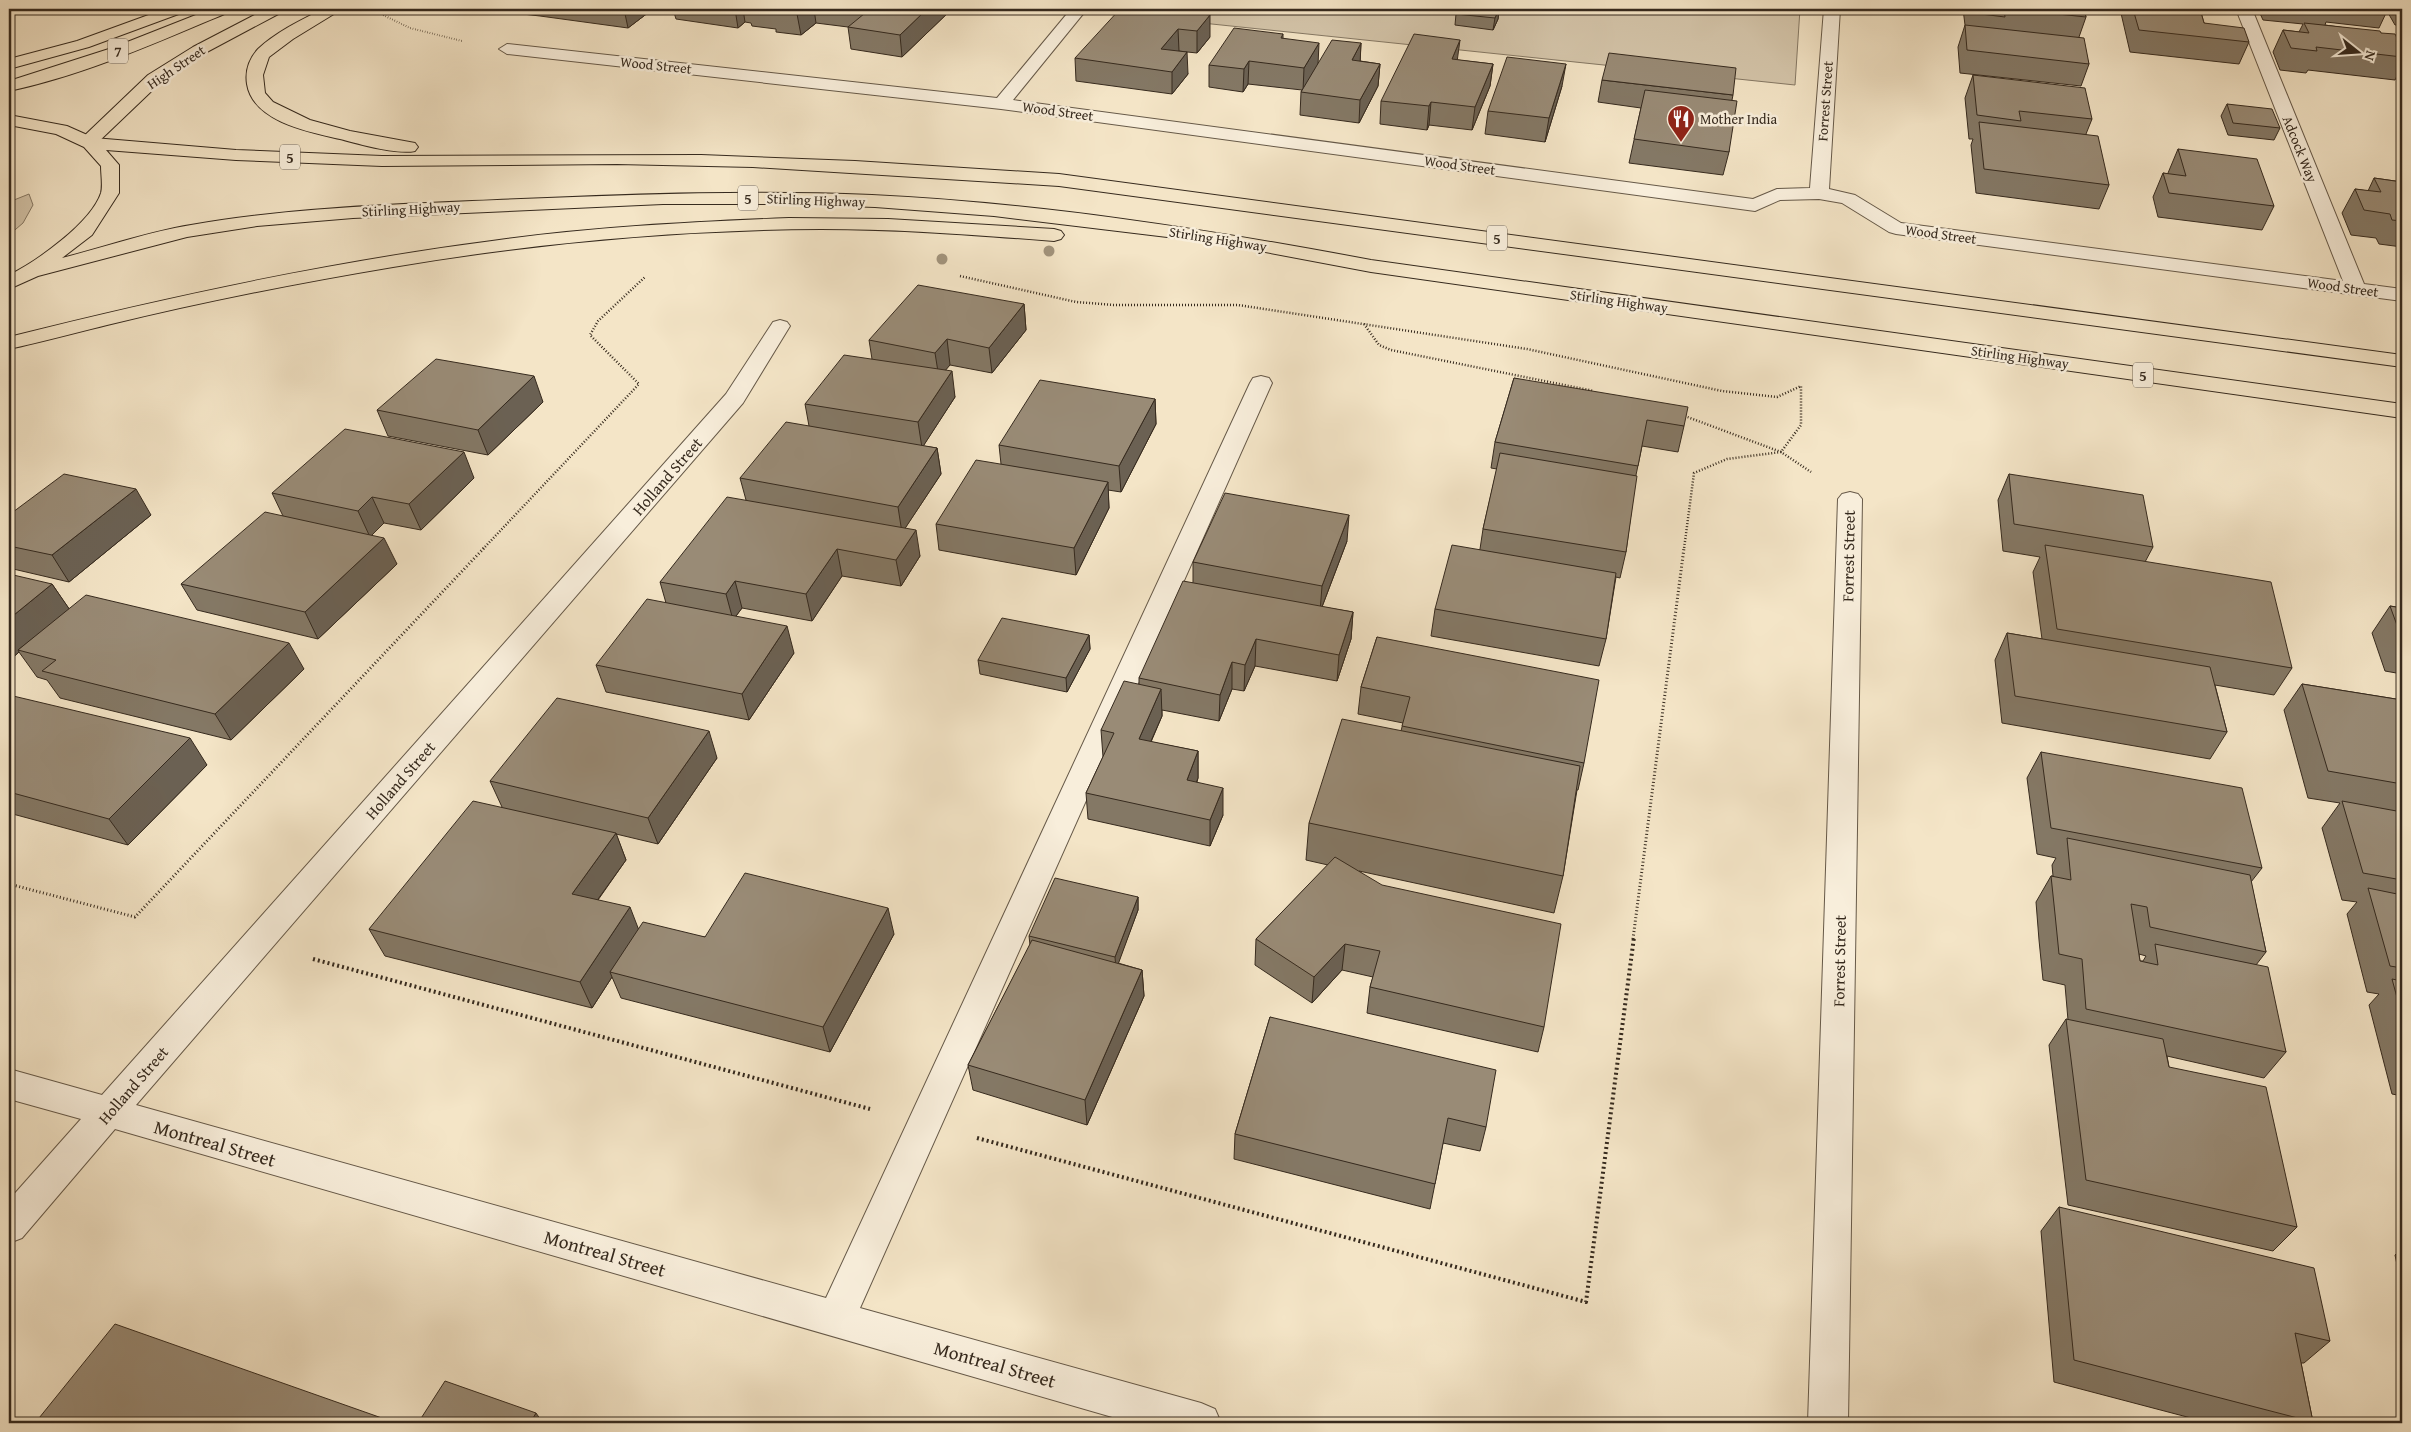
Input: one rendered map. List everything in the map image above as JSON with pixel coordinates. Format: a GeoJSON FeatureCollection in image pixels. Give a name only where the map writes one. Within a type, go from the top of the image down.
{"type":"FeatureCollection","features":[{"type":"Feature","properties":{"kind":"main road","name":"7"},"geometry":{"type":"LineString","coordinates":[[9,64],[83,44],[179,9]]}},
{"type":"Feature","properties":{"kind":"main road","name":"High Street"},"geometry":{"type":"LineString","coordinates":[[9,86],[90,62],[176,30],[224,9]]}},
{"type":"Feature","properties":{"kind":"main road","name":"High Street"},"geometry":{"type":"LineString","coordinates":[[89,143],[154,79],[198,50],[277,9]]}},
{"type":"Feature","properties":{"kind":"main road"},"geometry":{"type":"LineString","coordinates":[[334,9],[295,32],[263,55],[254,74],[257,94],[272,109],[300,123],[360,139],[491,160]]}},
{"type":"Feature","properties":{"kind":"main road"},"geometry":{"type":"LineString","coordinates":[[9,120],[61,130],[89,143],[110,165],[110,193],[85,231],[31,272],[9,283]]}},
{"type":"Feature","properties":{"kind":"main road","name":"5"},"geometry":{"type":"LineString","coordinates":[[89,143],[172,152],[383,161],[648,160],[792,163],[924,169],[1059,180],[2402,361]]}},
{"type":"Feature","properties":{"kind":"main road","name":"Stirling Highway"},"geometry":{"type":"LineString","coordinates":[[31,272],[186,231],[257,220],[353,212],[673,198],[790,198],[875,201],[994,210],[1217,237],[1371,266],[2402,411]]}},
{"type":"Feature","properties":{"kind":"main road"},"geometry":{"type":"LineString","coordinates":[[9,343],[123,313],[293,278],[461,250],[626,232],[790,224],[954,228],[1089,238],[1214,252],[1371,266]]}},
{"type":"Feature","properties":{"kind":"street"},"geometry":{"type":"LineString","coordinates":[[1001,104],[1079,9]]}},
{"type":"Feature","properties":{"kind":"street","name":"Forrest Street"},"geometry":{"type":"LineString","coordinates":[[1819,193],[1832,9]]}},
{"type":"Feature","properties":{"kind":"street","name":"Adcock Way"},"geometry":{"type":"LineString","coordinates":[[2244,9],[2356,288]]}},
{"type":"Feature","properties":{"kind":"street","name":"Wood Street"},"geometry":{"type":"LineString","coordinates":[[507,49],[1001,104],[1755,205],[1777,195],[1819,193],[1848,199],[1896,228],[2402,295]]}},
{"type":"Feature","properties":{"kind":"street","name":"Holland Street"},"geometry":{"type":"LineString","coordinates":[[9,1226],[735,398],[780,326]]}},
{"type":"Feature","properties":{"kind":"street"},"geometry":{"type":"LineString","coordinates":[[836,1319],[1260,383]]}},
{"type":"Feature","properties":{"kind":"street","name":"Forrest Street"},"geometry":{"type":"LineString","coordinates":[[1828,1423],[1850,499]]}},
{"type":"Feature","properties":{"kind":"street","name":"Montreal Street"},"geometry":{"type":"LineString","coordinates":[[9,1084],[1201,1423]]}},
{"type":"Feature","properties":{"kind":"path"},"geometry":{"type":"LineString","coordinates":[[381,9],[381,14],[393,21],[430,35],[507,49]]}},
{"type":"Feature","properties":{"kind":"path"},"geometry":{"type":"LineString","coordinates":[[9,884],[135,917],[640,384],[590,335],[598,321],[648,274]]}},
{"type":"Feature","properties":{"kind":"path"},"geometry":{"type":"LineString","coordinates":[[314,959],[1586,1302],[1694,473],[1727,459],[1781,452],[1801,425],[1801,386],[1777,397],[1722,391],[1527,349],[1238,305],[1114,305],[1076,302],[959,276]]}},
{"type":"Feature","properties":{"kind":"path"},"geometry":{"type":"LineString","coordinates":[[1363,324],[1379,345],[1391,350],[1543,378],[1596,392]]}},
{"type":"Feature","properties":{"kind":"path"},"geometry":{"type":"LineString","coordinates":[[1679,414],[1698,419],[1781,452],[1850,499]]}},
{"type":"Feature","properties":{"kind":"shaded area"},"geometry":{"type":"Polygon","coordinates":[[[1120,9],[1800,9],[1795,85],[1116,14],[1120,9]]]}},
{"type":"Feature","properties":{"kind":"shaded area"},"geometry":{"type":"Polygon","coordinates":[[[29,194],[33,205],[23,223],[9,235],[9,202],[29,194]]]}},
{"type":"Feature","properties":{"kind":"building"},"geometry":{"type":"Polygon","coordinates":[[[774,9],[803,9],[797,14],[772,11],[774,9]]]}},
{"type":"Feature","properties":{"kind":"building"},"geometry":{"type":"Polygon","coordinates":[[[870,9],[927,9],[900,35],[848,27],[870,9]]]}},
{"type":"Feature","properties":{"kind":"building"},"geometry":{"type":"Polygon","coordinates":[[[1120,9],[1163,9],[1210,15],[1197,31],[1178,29],[1161,49],[1187,52],[1172,72],[1075,58],[1120,9]]]}},
{"type":"Feature","properties":{"kind":"building"},"geometry":{"type":"Polygon","coordinates":[[[1458,9],[1499,9],[1495,18],[1456,14],[1458,9]]]}},
{"type":"Feature","properties":{"kind":"building"},"geometry":{"type":"Polygon","coordinates":[[[1972,9],[2004,9],[2005,17],[1973,13],[1972,9]]]}},
{"type":"Feature","properties":{"kind":"building"},"geometry":{"type":"Polygon","coordinates":[[[2011,9],[2084,9],[2086,17],[2011,9]]]}},
{"type":"Feature","properties":{"kind":"building"},"geometry":{"type":"Polygon","coordinates":[[[2133,9],[2200,9],[2204,23],[2244,28],[2249,42],[2139,30],[2133,9]]]}},
{"type":"Feature","properties":{"kind":"building"},"geometry":{"type":"Polygon","coordinates":[[[2304,23],[2395,34],[2402,48],[2402,57],[2316,47],[2317,51],[2291,48],[2283,30],[2309,33],[2304,23]]]}},
{"type":"Feature","properties":{"kind":"building"},"geometry":{"type":"Polygon","coordinates":[[[1965,25],[2084,38],[2089,64],[1967,50],[1965,25]]]}},
{"type":"Feature","properties":{"kind":"building"},"geometry":{"type":"Polygon","coordinates":[[[1234,28],[1283,34],[1281,38],[1319,43],[1304,68],[1249,61],[1244,69],[1209,65],[1234,28]]]}},
{"type":"Feature","properties":{"kind":"building"},"geometry":{"type":"Polygon","coordinates":[[[1414,34],[1460,40],[1452,59],[1493,64],[1475,107],[1431,102],[1429,106],[1381,101],[1414,34]]]}},
{"type":"Feature","properties":{"kind":"building"},"geometry":{"type":"Polygon","coordinates":[[[1332,40],[1361,43],[1352,60],[1380,64],[1360,100],[1301,92],[1332,40]]]}},
{"type":"Feature","properties":{"kind":"building"},"geometry":{"type":"Polygon","coordinates":[[[1609,53],[1736,68],[1733,95],[1602,80],[1609,53]]]}},
{"type":"Feature","properties":{"kind":"building"},"geometry":{"type":"Polygon","coordinates":[[[1507,57],[1566,64],[1549,118],[1488,111],[1507,57]]]}},
{"type":"Feature","properties":{"kind":"building"},"geometry":{"type":"Polygon","coordinates":[[[1973,75],[2085,88],[2092,119],[2019,111],[2021,121],[1977,115],[1973,75]]]}},
{"type":"Feature","properties":{"kind":"building"},"geometry":{"type":"Polygon","coordinates":[[[1645,90],[1737,101],[1729,152],[1634,139],[1645,90]]]}},
{"type":"Feature","properties":{"kind":"building"},"geometry":{"type":"Polygon","coordinates":[[[2227,104],[2272,109],[2280,128],[2233,123],[2227,104]]]}},
{"type":"Feature","properties":{"kind":"building"},"geometry":{"type":"Polygon","coordinates":[[[1979,122],[2098,136],[2109,185],[1984,169],[1979,122]]]}},
{"type":"Feature","properties":{"kind":"building"},"geometry":{"type":"Polygon","coordinates":[[[2178,149],[2257,159],[2274,206],[2169,193],[2163,173],[2186,176],[2178,149]]]}},
{"type":"Feature","properties":{"kind":"building"},"geometry":{"type":"Polygon","coordinates":[[[2374,178],[2402,182],[2402,221],[2392,220],[2390,214],[2364,210],[2355,189],[2381,192],[2374,178]]]}},
{"type":"Feature","properties":{"kind":"building"},"geometry":{"type":"Polygon","coordinates":[[[918,285],[1024,304],[989,348],[947,339],[935,353],[869,340],[918,285]]]}},
{"type":"Feature","properties":{"kind":"building"},"geometry":{"type":"Polygon","coordinates":[[[844,355],[952,371],[918,422],[805,404],[844,355]]]}},
{"type":"Feature","properties":{"kind":"building"},"geometry":{"type":"Polygon","coordinates":[[[436,359],[534,376],[478,430],[377,410],[436,359]]]}},
{"type":"Feature","properties":{"kind":"building"},"geometry":{"type":"Polygon","coordinates":[[[1514,378],[1688,407],[1684,426],[1647,420],[1638,466],[1495,442],[1514,378]]]}},
{"type":"Feature","properties":{"kind":"building"},"geometry":{"type":"Polygon","coordinates":[[[1040,380],[1155,399],[1119,466],[999,445],[1040,380]]]}},
{"type":"Feature","properties":{"kind":"building"},"geometry":{"type":"Polygon","coordinates":[[[786,422],[937,448],[898,507],[740,478],[786,422]]]}},
{"type":"Feature","properties":{"kind":"building"},"geometry":{"type":"Polygon","coordinates":[[[345,429],[464,452],[409,504],[372,497],[358,511],[272,493],[345,429]]]}},
{"type":"Feature","properties":{"kind":"building"},"geometry":{"type":"Polygon","coordinates":[[[1500,453],[1637,476],[1626,552],[1483,529],[1500,453]]]}},
{"type":"Feature","properties":{"kind":"building"},"geometry":{"type":"Polygon","coordinates":[[[976,460],[1108,482],[1074,548],[936,524],[976,460]]]}},
{"type":"Feature","properties":{"kind":"building"},"geometry":{"type":"Polygon","coordinates":[[[64,474],[136,489],[52,555],[9,546],[9,515],[64,474]]]}},
{"type":"Feature","properties":{"kind":"building"},"geometry":{"type":"Polygon","coordinates":[[[2009,474],[2143,495],[2153,547],[2014,524],[2009,474]]]}},
{"type":"Feature","properties":{"kind":"building"},"geometry":{"type":"Polygon","coordinates":[[[1225,493],[1349,515],[1322,586],[1193,562],[1225,493]]]}},
{"type":"Feature","properties":{"kind":"building"},"geometry":{"type":"Polygon","coordinates":[[[727,497],[916,530],[896,560],[837,549],[806,594],[735,581],[726,594],[660,582],[727,497]]]}},
{"type":"Feature","properties":{"kind":"building"},"geometry":{"type":"Polygon","coordinates":[[[265,512],[384,538],[305,612],[181,584],[265,512]]]}},
{"type":"Feature","properties":{"kind":"building"},"geometry":{"type":"Polygon","coordinates":[[[1452,545],[1616,573],[1606,639],[1435,609],[1452,545]]]}},
{"type":"Feature","properties":{"kind":"building"},"geometry":{"type":"Polygon","coordinates":[[[2045,545],[2271,582],[2292,668],[2057,629],[2045,545]]]}},
{"type":"Feature","properties":{"kind":"building"},"geometry":{"type":"Polygon","coordinates":[[[9,574],[52,584],[9,619],[9,574]]]}},
{"type":"Feature","properties":{"kind":"building"},"geometry":{"type":"Polygon","coordinates":[[[1183,581],[1353,612],[1339,655],[1256,639],[1245,665],[1232,662],[1220,695],[1139,678],[1183,581]]]}},
{"type":"Feature","properties":{"kind":"building"},"geometry":{"type":"Polygon","coordinates":[[[86,595],[289,643],[215,714],[42,671],[56,660],[18,650],[86,595]]]}},
{"type":"Feature","properties":{"kind":"building"},"geometry":{"type":"Polygon","coordinates":[[[647,599],[787,626],[742,694],[596,665],[647,599]]]}},
{"type":"Feature","properties":{"kind":"building"},"geometry":{"type":"Polygon","coordinates":[[[2390,606],[2402,608],[2402,639],[2390,606]]]}},
{"type":"Feature","properties":{"kind":"building"},"geometry":{"type":"Polygon","coordinates":[[[1002,618],[1089,635],[1066,678],[978,660],[1002,618]]]}},
{"type":"Feature","properties":{"kind":"building"},"geometry":{"type":"Polygon","coordinates":[[[2007,633],[2210,667],[2227,732],[2015,696],[2007,633]]]}},
{"type":"Feature","properties":{"kind":"building"},"geometry":{"type":"Polygon","coordinates":[[[1377,637],[1599,680],[1584,763],[1402,726],[1410,697],[1361,687],[1377,637]]]}},
{"type":"Feature","properties":{"kind":"building"},"geometry":{"type":"Polygon","coordinates":[[[1124,681],[1161,689],[1139,739],[1198,751],[1187,780],[1223,788],[1210,820],[1086,793],[1114,733],[1101,730],[1124,681]]]}},
{"type":"Feature","properties":{"kind":"building"},"geometry":{"type":"Polygon","coordinates":[[[2302,684],[2402,700],[2402,784],[2328,771],[2302,684]]]}},
{"type":"Feature","properties":{"kind":"building"},"geometry":{"type":"Polygon","coordinates":[[[9,695],[190,738],[109,819],[9,792],[9,695]]]}},
{"type":"Feature","properties":{"kind":"building"},"geometry":{"type":"Polygon","coordinates":[[[557,698],[709,731],[648,818],[490,781],[557,698]]]}},
{"type":"Feature","properties":{"kind":"building"},"geometry":{"type":"Polygon","coordinates":[[[1342,719],[1580,766],[1563,876],[1309,823],[1342,719]]]}},
{"type":"Feature","properties":{"kind":"building"},"geometry":{"type":"Polygon","coordinates":[[[2041,752],[2242,788],[2262,868],[2051,828],[2041,752]]]}},
{"type":"Feature","properties":{"kind":"building"},"geometry":{"type":"Polygon","coordinates":[[[473,801],[616,833],[572,894],[630,907],[580,982],[369,929],[473,801]]]}},
{"type":"Feature","properties":{"kind":"building"},"geometry":{"type":"Polygon","coordinates":[[[2342,801],[2402,812],[2402,880],[2363,873],[2342,801]]]}},
{"type":"Feature","properties":{"kind":"building"},"geometry":{"type":"Polygon","coordinates":[[[2067,838],[2250,875],[2266,952],[2150,927],[2147,907],[2131,904],[2140,961],[2158,965],[2155,944],[2268,967],[2286,1052],[2086,1009],[2082,959],[2059,954],[2051,876],[2071,880],[2067,838]]]}},
{"type":"Feature","properties":{"kind":"building"},"geometry":{"type":"Polygon","coordinates":[[[1335,857],[1382,885],[1561,924],[1544,1027],[1370,987],[1380,951],[1345,944],[1314,977],[1256,939],[1335,857]]]}},
{"type":"Feature","properties":{"kind":"building"},"geometry":{"type":"Polygon","coordinates":[[[745,873],[888,908],[823,1027],[610,972],[643,922],[705,937],[745,873]]]}},
{"type":"Feature","properties":{"kind":"building"},"geometry":{"type":"Polygon","coordinates":[[[1055,878],[1138,897],[1115,957],[1029,936],[1055,878]]]}},
{"type":"Feature","properties":{"kind":"building"},"geometry":{"type":"Polygon","coordinates":[[[2368,888],[2402,895],[2402,968],[2390,966],[2368,888]]]}},
{"type":"Feature","properties":{"kind":"building"},"geometry":{"type":"Polygon","coordinates":[[[1032,940],[1142,970],[1085,1100],[968,1065],[1032,940]]]}},
{"type":"Feature","properties":{"kind":"building"},"geometry":{"type":"Polygon","coordinates":[[[2392,979],[2402,981],[2402,1016],[2392,979]]]}},
{"type":"Feature","properties":{"kind":"building"},"geometry":{"type":"Polygon","coordinates":[[[1270,1017],[1496,1070],[1486,1127],[1448,1118],[1435,1184],[1235,1134],[1270,1017]]]}},
{"type":"Feature","properties":{"kind":"building"},"geometry":{"type":"Polygon","coordinates":[[[2066,1019],[2163,1039],[2169,1067],[2266,1087],[2297,1227],[2086,1180],[2066,1019]]]}},
{"type":"Feature","properties":{"kind":"building"},"geometry":{"type":"Polygon","coordinates":[[[2059,1207],[2314,1268],[2330,1341],[2295,1333],[2313,1422],[2074,1360],[2059,1207]]]}},
{"type":"Feature","properties":{"kind":"building"},"geometry":{"type":"Polygon","coordinates":[[[115,1324],[396,1423],[35,1423],[115,1324]]]}},
{"type":"Feature","properties":{"kind":"building"},"geometry":{"type":"Polygon","coordinates":[[[445,1381],[536,1413],[530,1423],[418,1423],[445,1381]]]}},
{"type":"Feature","properties":{"kind":"place","name":"Mother India"},"geometry":{"type":"Point","coordinates":[1681,143]}}]}
